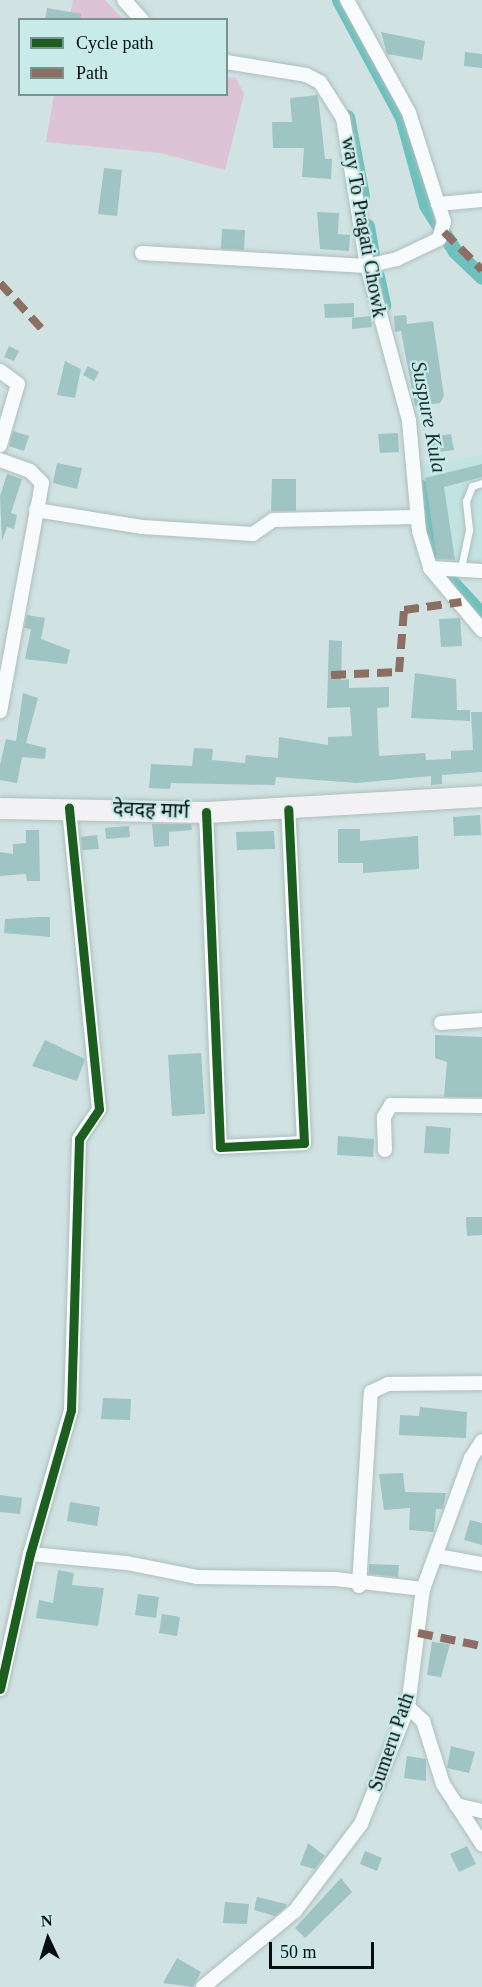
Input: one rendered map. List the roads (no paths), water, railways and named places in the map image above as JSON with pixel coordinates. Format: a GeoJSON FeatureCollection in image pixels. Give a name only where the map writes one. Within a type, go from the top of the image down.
{"type":"FeatureCollection","features":[{"type":"Feature","properties":{"kind":"main road","name":"देवदह मार्ग"},"geometry":{"type":"LineString","coordinates":[[0,808],[69,807],[206,812],[482,796]]}},
{"type":"Feature","properties":{"kind":"street"},"geometry":{"type":"LineString","coordinates":[[124,0],[140,18]]}},
{"type":"Feature","properties":{"kind":"street"},"geometry":{"type":"LineString","coordinates":[[142,253],[367,266],[397,259],[439,239],[444,222],[409,113],[347,0]]}},
{"type":"Feature","properties":{"kind":"street","name":"way To Pragati Chowk"},"geometry":{"type":"LineString","coordinates":[[228,62],[306,75],[328,92],[351,146],[367,266],[409,421],[416,517],[430,568],[482,630]]}},
{"type":"Feature","properties":{"kind":"street"},"geometry":{"type":"LineString","coordinates":[[438,204],[482,200]]}},
{"type":"Feature","properties":{"kind":"street"},"geometry":{"type":"LineString","coordinates":[[0,370],[18,384],[0,445]]}},
{"type":"Feature","properties":{"kind":"street"},"geometry":{"type":"LineString","coordinates":[[0,460],[40,478],[0,711]]}},
{"type":"Feature","properties":{"kind":"street"},"geometry":{"type":"LineString","coordinates":[[36,510],[142,527],[253,534],[273,520],[416,517]]}},
{"type":"Feature","properties":{"kind":"street"},"geometry":{"type":"LineString","coordinates":[[430,568],[482,571]]}},
{"type":"Feature","properties":{"kind":"street"},"geometry":{"type":"LineString","coordinates":[[0,1689],[30,1554],[72,1400],[79,1139],[99,1109],[69,807]]}},
{"type":"Feature","properties":{"kind":"street"},"geometry":{"type":"LineString","coordinates":[[206,812],[220,1147],[304,1143],[288,809]]}},
{"type":"Feature","properties":{"kind":"street"},"geometry":{"type":"LineString","coordinates":[[441,1023],[482,1020]]}},
{"type":"Feature","properties":{"kind":"street"},"geometry":{"type":"LineString","coordinates":[[385,1150],[384,1118],[391,1106],[482,1106]]}},
{"type":"Feature","properties":{"kind":"street"},"geometry":{"type":"LineString","coordinates":[[359,1586],[371,1392],[388,1384],[482,1383]]}},
{"type":"Feature","properties":{"kind":"street","name":"Sumeru Path"},"geometry":{"type":"LineString","coordinates":[[203,1987],[295,1911],[342,1854],[361,1824],[408,1707],[423,1589],[482,1441]]}},
{"type":"Feature","properties":{"kind":"street"},"geometry":{"type":"LineString","coordinates":[[30,1554],[128,1563],[197,1577],[335,1579],[359,1586],[423,1589]]}},
{"type":"Feature","properties":{"kind":"street"},"geometry":{"type":"LineString","coordinates":[[437,1556],[482,1564]]}},
{"type":"Feature","properties":{"kind":"street"},"geometry":{"type":"LineString","coordinates":[[408,1707],[423,1721],[443,1784],[482,1844]]}},
{"type":"Feature","properties":{"kind":"street"},"geometry":{"type":"LineString","coordinates":[[456,1804],[482,1812]]}},
{"type":"Feature","properties":{"kind":"lane"},"geometry":{"type":"LineString","coordinates":[[461,568],[469,530],[466,501],[472,486],[482,483]]}},
{"type":"Feature","properties":{"kind":"waterway"},"geometry":{"type":"LineString","coordinates":[[339,0],[402,117],[426,205],[455,251],[482,277]]}},
{"type":"Feature","properties":{"kind":"waterway","name":"Suspure Kula"},"geometry":{"type":"LineString","coordinates":[[347,117],[362,196]]}},
{"type":"Feature","properties":{"kind":"waterway","name":"Suspure Kula"},"geometry":{"type":"LineString","coordinates":[[367,226],[372,253]]}},
{"type":"Feature","properties":{"kind":"waterway","name":"Suspure Kula"},"geometry":{"type":"LineString","coordinates":[[377,276],[383,305]]}},
{"type":"Feature","properties":{"kind":"waterway","name":"Suspure Kula"},"geometry":{"type":"LineString","coordinates":[[421,487],[431,552]]}},
{"type":"Feature","properties":{"kind":"waterway","name":"Suspure Kula"},"geometry":{"type":"LineString","coordinates":[[448,578],[482,615]]}}]}
